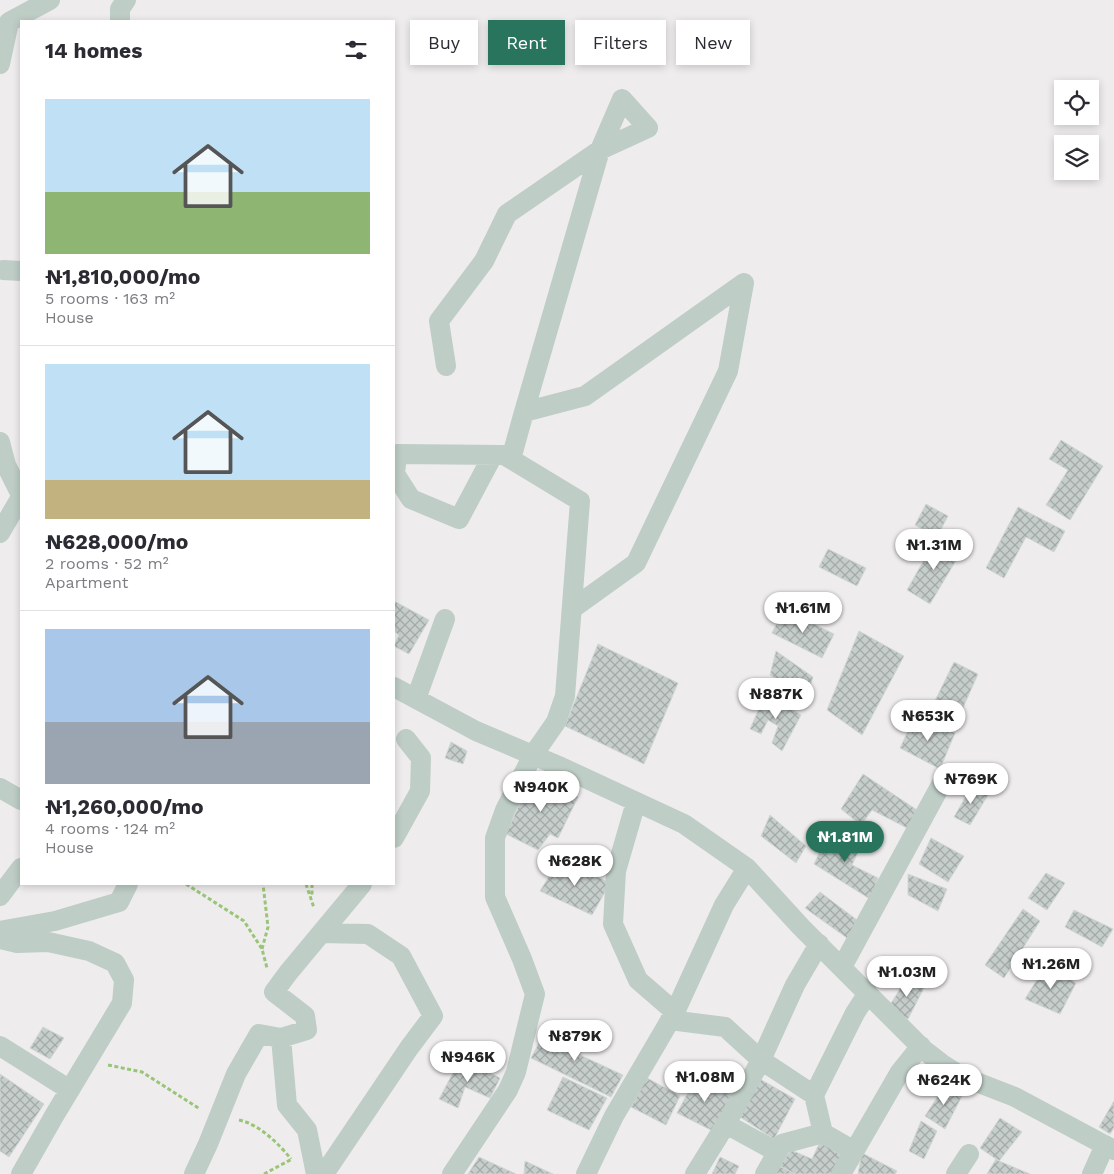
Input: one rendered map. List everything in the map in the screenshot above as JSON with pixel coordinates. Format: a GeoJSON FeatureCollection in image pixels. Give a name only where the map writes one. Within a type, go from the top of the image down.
{"type":"FeatureCollection","features":[{"type":"Feature","properties":{"kind":"street"},"geometry":{"type":"LineString","coordinates":[[0,64],[4,23],[15,0]]}},
{"type":"Feature","properties":{"kind":"street"},"geometry":{"type":"LineString","coordinates":[[4,23],[50,0]]}},
{"type":"Feature","properties":{"kind":"street"},"geometry":{"type":"LineString","coordinates":[[120,20],[120,9],[126,0]]}},
{"type":"Feature","properties":{"kind":"street"},"geometry":{"type":"LineString","coordinates":[[446,366],[440,321],[484,261],[507,214],[600,150],[524,412],[502,457],[459,519],[411,499],[395,474],[397,454],[502,457],[580,501],[566,696],[556,722],[533,755],[505,810],[495,838],[494,897],[535,994],[516,1072],[508,1090],[452,1174]]}},
{"type":"Feature","properties":{"kind":"street"},"geometry":{"type":"LineString","coordinates":[[524,412],[585,396],[744,283],[728,371],[636,564],[572,609]]}},
{"type":"Feature","properties":{"kind":"street"},"geometry":{"type":"LineString","coordinates":[[0,442],[6,465],[20,494]]}},
{"type":"Feature","properties":{"kind":"street"},"geometry":{"type":"LineString","coordinates":[[2,524],[20,497]]}},
{"type":"Feature","properties":{"kind":"street"},"geometry":{"type":"LineString","coordinates":[[416,699],[445,618]]}},
{"type":"Feature","properties":{"kind":"street"},"geometry":{"type":"LineString","coordinates":[[395,688],[476,731],[684,824],[747,868],[819,944],[921,1046],[942,1064],[961,1076],[1015,1097],[1110,1148],[1092,1174]]}},
{"type":"Feature","properties":{"kind":"street"},"geometry":{"type":"LineString","coordinates":[[395,836],[420,791],[421,758],[406,739]]}},
{"type":"Feature","properties":{"kind":"street"},"geometry":{"type":"LineString","coordinates":[[842,967],[944,781]]}},
{"type":"Feature","properties":{"kind":"street"},"geometry":{"type":"LineString","coordinates":[[0,788],[20,799]]}},
{"type":"Feature","properties":{"kind":"street"},"geometry":{"type":"LineString","coordinates":[[636,802],[616,871],[613,924],[638,980],[672,1016],[725,1028],[760,1060],[814,1095]]}},
{"type":"Feature","properties":{"kind":"street"},"geometry":{"type":"LineString","coordinates":[[586,1174],[614,1116],[672,1016],[724,905],[747,868]]}},
{"type":"Feature","properties":{"kind":"street"},"geometry":{"type":"LineString","coordinates":[[0,896],[20,869]]}},
{"type":"Feature","properties":{"kind":"street"},"geometry":{"type":"LineString","coordinates":[[0,931],[55,921],[119,902],[128,885]]}},
{"type":"Feature","properties":{"kind":"street"},"geometry":{"type":"LineString","coordinates":[[194,1174],[236,1074],[259,1034],[280,1038],[307,1030],[305,1016],[274,992],[361,885]]}},
{"type":"Feature","properties":{"kind":"street"},"geometry":{"type":"LineString","coordinates":[[321,933],[368,934],[402,956],[433,1016],[409,1048],[324,1174]]}},
{"type":"Feature","properties":{"kind":"street"},"geometry":{"type":"LineString","coordinates":[[0,939],[17,943],[48,942],[89,951],[115,964],[124,980],[122,1003],[21,1174]]}},
{"type":"Feature","properties":{"kind":"street"},"geometry":{"type":"LineString","coordinates":[[695,1174],[726,1124],[760,1060],[795,985],[819,944]]}},
{"type":"Feature","properties":{"kind":"street"},"geometry":{"type":"LineString","coordinates":[[823,1133],[814,1095],[855,1013],[868,993]]}},
{"type":"Feature","properties":{"kind":"street"},"geometry":{"type":"LineString","coordinates":[[280,1038],[287,1105],[307,1130],[316,1174]]}},
{"type":"Feature","properties":{"kind":"street"},"geometry":{"type":"LineString","coordinates":[[0,1046],[70,1090]]}},
{"type":"Feature","properties":{"kind":"street"},"geometry":{"type":"LineString","coordinates":[[841,1174],[900,1072],[921,1046]]}},
{"type":"Feature","properties":{"kind":"street"},"geometry":{"type":"LineString","coordinates":[[726,1124],[777,1152]]}},
{"type":"Feature","properties":{"kind":"street"},"geometry":{"type":"LineString","coordinates":[[765,1174],[782,1144],[823,1133],[854,1151]]}},
{"type":"Feature","properties":{"kind":"street"},"geometry":{"type":"LineString","coordinates":[[956,1174],[969,1154]]}},
{"type":"Feature","properties":{"kind":"path"},"geometry":{"type":"LineString","coordinates":[[188,885],[244,921],[262,949],[274,992]]}},
{"type":"Feature","properties":{"kind":"path"},"geometry":{"type":"LineString","coordinates":[[262,949],[268,927],[263,885]]}},
{"type":"Feature","properties":{"kind":"path"},"geometry":{"type":"LineString","coordinates":[[312,885],[312,900]]}},
{"type":"Feature","properties":{"kind":"path"},"geometry":{"type":"LineString","coordinates":[[88,1061],[142,1072],[205,1112],[219,1117],[246,1122],[277,1142],[291,1160]]}},
{"type":"Feature","properties":{"kind":"path"},"geometry":{"type":"LineString","coordinates":[[264,1174],[311,1149]]}},
{"type":"Feature","properties":{"kind":"building"},"geometry":{"type":"Polygon","coordinates":[[[1061,440],[1103,466],[1070,520],[1046,505],[1068,470],[1049,459],[1061,440]]]}},
{"type":"Feature","properties":{"kind":"building"},"geometry":{"type":"Polygon","coordinates":[[[926,504],[948,516],[937,537],[915,525],[926,504]]]}},
{"type":"Feature","properties":{"kind":"building"},"geometry":{"type":"Polygon","coordinates":[[[1018,507],[1065,531],[1054,552],[1026,537],[1004,578],[986,568],[1018,507]]]}},
{"type":"Feature","properties":{"kind":"building"},"geometry":{"type":"Polygon","coordinates":[[[937,537],[961,552],[930,604],[907,590],[937,537]]]}},
{"type":"Feature","properties":{"kind":"building"},"geometry":{"type":"Polygon","coordinates":[[[828,549],[866,568],[857,586],[819,567],[828,549]]]}},
{"type":"Feature","properties":{"kind":"building"},"geometry":{"type":"Polygon","coordinates":[[[395,602],[429,620],[409,654],[395,647],[399,635],[395,632],[395,602]]]}},
{"type":"Feature","properties":{"kind":"building"},"geometry":{"type":"Polygon","coordinates":[[[784,609],[834,634],[822,658],[772,633],[784,609]]]}},
{"type":"Feature","properties":{"kind":"building"},"geometry":{"type":"Polygon","coordinates":[[[859,631],[904,656],[862,735],[827,710],[859,631]]]}},
{"type":"Feature","properties":{"kind":"building"},"geometry":{"type":"Polygon","coordinates":[[[598,644],[678,683],[644,764],[565,726],[598,644]]]}},
{"type":"Feature","properties":{"kind":"building"},"geometry":{"type":"Polygon","coordinates":[[[776,651],[813,677],[807,696],[770,675],[776,651]]]}},
{"type":"Feature","properties":{"kind":"building"},"geometry":{"type":"Polygon","coordinates":[[[954,662],[978,674],[958,719],[932,707],[954,662]]]}},
{"type":"Feature","properties":{"kind":"building"},"geometry":{"type":"Polygon","coordinates":[[[766,693],[801,715],[782,751],[772,743],[778,726],[768,720],[761,734],[750,729],[766,693]]]}},
{"type":"Feature","properties":{"kind":"building"},"geometry":{"type":"Polygon","coordinates":[[[915,716],[955,733],[940,769],[900,748],[915,716]]]}},
{"type":"Feature","properties":{"kind":"building"},"geometry":{"type":"Polygon","coordinates":[[[451,742],[467,751],[463,764],[445,758],[451,742]]]}},
{"type":"Feature","properties":{"kind":"building"},"geometry":{"type":"Polygon","coordinates":[[[533,774],[578,797],[558,838],[550,834],[538,850],[506,834],[533,774]]]}},
{"type":"Feature","properties":{"kind":"building"},"geometry":{"type":"Polygon","coordinates":[[[863,774],[920,812],[909,829],[872,810],[861,825],[841,809],[863,774]]]}},
{"type":"Feature","properties":{"kind":"building"},"geometry":{"type":"Polygon","coordinates":[[[973,784],[988,795],[970,825],[954,817],[973,784]]]}},
{"type":"Feature","properties":{"kind":"building"},"geometry":{"type":"Polygon","coordinates":[[[770,815],[806,846],[796,863],[761,836],[770,815]]]}},
{"type":"Feature","properties":{"kind":"building"},"geometry":{"type":"Polygon","coordinates":[[[832,827],[860,848],[852,865],[878,878],[870,899],[814,864],[832,827]]]}},
{"type":"Feature","properties":{"kind":"building"},"geometry":{"type":"Polygon","coordinates":[[[931,838],[964,856],[948,882],[919,864],[931,838]]]}},
{"type":"Feature","properties":{"kind":"building"},"geometry":{"type":"Polygon","coordinates":[[[560,859],[610,883],[592,915],[540,891],[560,859]]]}},
{"type":"Feature","properties":{"kind":"building"},"geometry":{"type":"Polygon","coordinates":[[[1046,873],[1065,883],[1047,910],[1028,898],[1046,873]]]}},
{"type":"Feature","properties":{"kind":"building"},"geometry":{"type":"Polygon","coordinates":[[[908,874],[947,889],[938,911],[908,895],[908,874]]]}},
{"type":"Feature","properties":{"kind":"building"},"geometry":{"type":"Polygon","coordinates":[[[820,892],[861,923],[847,938],[805,908],[820,892]]]}},
{"type":"Feature","properties":{"kind":"building"},"geometry":{"type":"Polygon","coordinates":[[[1023,909],[1040,921],[1004,978],[985,965],[1023,909]]]}},
{"type":"Feature","properties":{"kind":"building"},"geometry":{"type":"Polygon","coordinates":[[[1074,910],[1113,929],[1102,947],[1065,927],[1074,910]]]}},
{"type":"Feature","properties":{"kind":"building"},"geometry":{"type":"Polygon","coordinates":[[[1046,965],[1076,983],[1060,1014],[1025,999],[1046,965]]]}},
{"type":"Feature","properties":{"kind":"building"},"geometry":{"type":"Polygon","coordinates":[[[907,978],[925,986],[908,1019],[888,1008],[907,978]]]}},
{"type":"Feature","properties":{"kind":"building"},"geometry":{"type":"Polygon","coordinates":[[[548,1026],[583,1045],[580,1055],[623,1075],[611,1097],[531,1058],[548,1026]]]}},
{"type":"Feature","properties":{"kind":"building"},"geometry":{"type":"Polygon","coordinates":[[[43,1027],[64,1038],[50,1059],[30,1048],[43,1027]]]}},
{"type":"Feature","properties":{"kind":"building"},"geometry":{"type":"Polygon","coordinates":[[[461,1058],[500,1078],[490,1098],[465,1087],[458,1108],[439,1099],[461,1058]]]}},
{"type":"Feature","properties":{"kind":"building"},"geometry":{"type":"Polygon","coordinates":[[[0,1074],[44,1104],[9,1157],[0,1151],[0,1074]]]}},
{"type":"Feature","properties":{"kind":"building"},"geometry":{"type":"Polygon","coordinates":[[[698,1074],[732,1093],[713,1131],[677,1113],[698,1074]]]}},
{"type":"Feature","properties":{"kind":"building"},"geometry":{"type":"Polygon","coordinates":[[[563,1077],[607,1098],[589,1130],[547,1110],[563,1077]]]}},
{"type":"Feature","properties":{"kind":"building"},"geometry":{"type":"Polygon","coordinates":[[[647,1078],[680,1096],[666,1125],[631,1107],[647,1078]]]}},
{"type":"Feature","properties":{"kind":"building"},"geometry":{"type":"Polygon","coordinates":[[[760,1079],[795,1099],[774,1139],[740,1117],[760,1079]]]}},
{"type":"Feature","properties":{"kind":"building"},"geometry":{"type":"Polygon","coordinates":[[[946,1084],[963,1094],[945,1129],[925,1116],[946,1084]]]}},
{"type":"Feature","properties":{"kind":"building"},"geometry":{"type":"Polygon","coordinates":[[[1114,1101],[1114,1128],[1110,1134],[1099,1127],[1114,1101]]]}},
{"type":"Feature","properties":{"kind":"building"},"geometry":{"type":"Polygon","coordinates":[[[1000,1118],[1022,1132],[999,1161],[980,1148],[1000,1118]]]}},
{"type":"Feature","properties":{"kind":"building"},"geometry":{"type":"Polygon","coordinates":[[[921,1121],[937,1131],[924,1159],[909,1151],[921,1121]]]}},
{"type":"Feature","properties":{"kind":"building"},"geometry":{"type":"Polygon","coordinates":[[[820,1142],[842,1156],[832,1174],[795,1174],[780,1166],[791,1150],[812,1159],[820,1142]]]}},
{"type":"Feature","properties":{"kind":"building"},"geometry":{"type":"Polygon","coordinates":[[[862,1153],[897,1171],[895,1174],[858,1174],[862,1153]]]}},
{"type":"Feature","properties":{"kind":"building"},"geometry":{"type":"Polygon","coordinates":[[[479,1157],[516,1174],[468,1174],[479,1157]]]}},
{"type":"Feature","properties":{"kind":"building"},"geometry":{"type":"Polygon","coordinates":[[[720,1157],[739,1166],[735,1174],[712,1174],[720,1157]]]}},
{"type":"Feature","properties":{"kind":"building"},"geometry":{"type":"Polygon","coordinates":[[[996,1159],[999,1161],[1030,1174],[987,1174],[996,1159]]]}},
{"type":"Feature","properties":{"kind":"building"},"geometry":{"type":"Polygon","coordinates":[[[525,1161],[553,1174],[524,1174],[525,1161]]]}},
{"type":"Feature","properties":{"kind":"building"},"geometry":{"type":"Polygon","coordinates":[[[780,1166],[795,1174],[776,1174],[780,1166]]]}}]}
